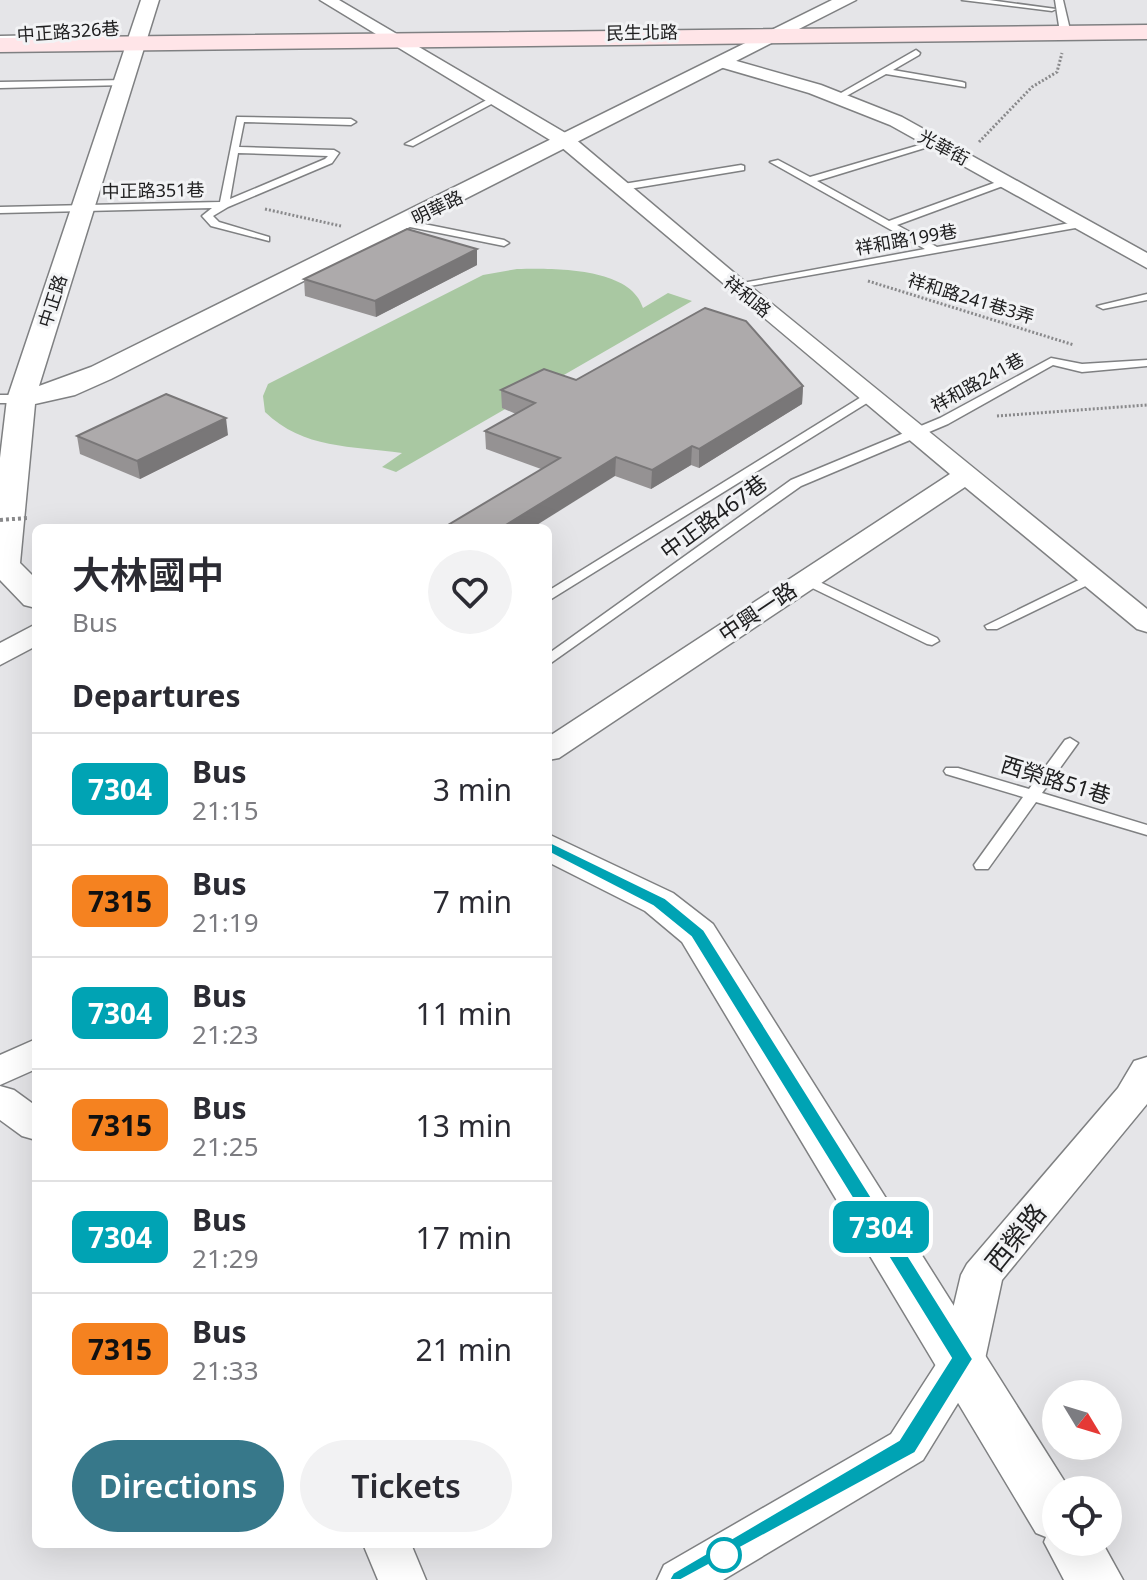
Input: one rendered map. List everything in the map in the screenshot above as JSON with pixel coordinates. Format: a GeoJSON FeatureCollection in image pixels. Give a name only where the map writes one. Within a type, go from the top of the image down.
{"type":"FeatureCollection","features":[{"type":"Feature","properties":{"kind":"main road","name":"民生北路"},"geometry":{"type":"LineString","coordinates":[[0,45],[786,33],[1061,22],[1147,25]]}},
{"type":"Feature","properties":{"kind":"main road","name":"民生北路"},"geometry":{"type":"LineString","coordinates":[[1061,22],[1147,32]]}},
{"type":"Feature","properties":{"kind":"street","name":"中正路"},"geometry":{"type":"LineString","coordinates":[[32,594],[4,565],[10,399],[82,208],[150,0]]}},
{"type":"Feature","properties":{"kind":"street","name":"祥和路"},"geometry":{"type":"LineString","coordinates":[[328,0],[567,142],[617,188],[1147,623]]}},
{"type":"Feature","properties":{"kind":"street","name":"明華路"},"geometry":{"type":"LineString","coordinates":[[10,399],[65,389],[101,373],[847,0]]}},
{"type":"Feature","properties":{"kind":"street","name":"光華街"},"geometry":{"type":"LineString","coordinates":[[726,63],[838,97],[896,121],[1008,181],[1147,262]]}},
{"type":"Feature","properties":{"kind":"street","name":"中興一路"},"geometry":{"type":"LineString","coordinates":[[552,748],[968,474]]}},
{"type":"Feature","properties":{"kind":"street"},"geometry":{"type":"LineString","coordinates":[[0,656],[32,636]]}},
{"type":"Feature","properties":{"kind":"street"},"geometry":{"type":"LineString","coordinates":[[552,848],[659,902],[698,933],[963,1359],[1042,1492]]}},
{"type":"Feature","properties":{"kind":"street"},"geometry":{"type":"LineString","coordinates":[[0,1072],[32,1054]]}},
{"type":"Feature","properties":{"kind":"street","name":"西榮路"},"geometry":{"type":"LineString","coordinates":[[681,1580],[907,1447],[963,1359],[982,1275],[1132,1097],[1147,1070]]}},
{"type":"Feature","properties":{"kind":"street"},"geometry":{"type":"LineString","coordinates":[[0,1100],[32,1123]]}},
{"type":"Feature","properties":{"kind":"street"},"geometry":{"type":"LineString","coordinates":[[389,1548],[402,1580]]}},
{"type":"Feature","properties":{"kind":"street"},"geometry":{"type":"LineString","coordinates":[[1080,1556],[1094,1580]]}},
{"type":"Feature","properties":{"kind":"lane"},"geometry":{"type":"LineString","coordinates":[[966,0],[1061,22],[1059,0]]}},
{"type":"Feature","properties":{"kind":"lane"},"geometry":{"type":"LineString","coordinates":[[0,38],[96,36],[138,43]]}},
{"type":"Feature","properties":{"kind":"lane","name":"中正路326巷"},"geometry":{"type":"LineString","coordinates":[[0,51],[138,43]]}},
{"type":"Feature","properties":{"kind":"lane"},"geometry":{"type":"LineString","coordinates":[[838,97],[916,53]]}},
{"type":"Feature","properties":{"kind":"lane"},"geometry":{"type":"LineString","coordinates":[[885,71],[962,85]]}},
{"type":"Feature","properties":{"kind":"lane"},"geometry":{"type":"LineString","coordinates":[[0,85],[125,82]]}},
{"type":"Feature","properties":{"kind":"lane"},"geometry":{"type":"LineString","coordinates":[[410,144],[494,99]]}},
{"type":"Feature","properties":{"kind":"lane"},"geometry":{"type":"LineString","coordinates":[[224,205],[240,119],[351,122]]}},
{"type":"Feature","properties":{"kind":"lane"},"geometry":{"type":"LineString","coordinates":[[807,181],[945,148]]}},
{"type":"Feature","properties":{"kind":"lane","name":"中正路351巷"},"geometry":{"type":"LineString","coordinates":[[233,150],[334,153],[329,161],[224,205],[207,216],[215,224],[265,239]]}},
{"type":"Feature","properties":{"kind":"lane"},"geometry":{"type":"LineString","coordinates":[[775,162],[934,250]]}},
{"type":"Feature","properties":{"kind":"lane"},"geometry":{"type":"LineString","coordinates":[[617,188],[741,168]]}},
{"type":"Feature","properties":{"kind":"lane"},"geometry":{"type":"LineString","coordinates":[[888,225],[1008,181]]}},
{"type":"Feature","properties":{"kind":"lane","name":"中正路351巷"},"geometry":{"type":"LineString","coordinates":[[0,210],[224,205]]}},
{"type":"Feature","properties":{"kind":"lane"},"geometry":{"type":"LineString","coordinates":[[404,223],[504,243]]}},
{"type":"Feature","properties":{"kind":"lane","name":"祥和路199巷"},"geometry":{"type":"LineString","coordinates":[[737,287],[1081,224]]}},
{"type":"Feature","properties":{"kind":"lane"},"geometry":{"type":"LineString","coordinates":[[1103,306],[1147,297]]}},
{"type":"Feature","properties":{"kind":"lane","name":"祥和路241巷"},"geometry":{"type":"LineString","coordinates":[[918,433],[1051,361],[1082,368],[1147,363]]}},
{"type":"Feature","properties":{"kind":"lane"},"geometry":{"type":"LineString","coordinates":[[552,594],[871,395]]}},
{"type":"Feature","properties":{"kind":"lane","name":"中正路467巷"},"geometry":{"type":"LineString","coordinates":[[552,658],[796,483],[918,433]]}},
{"type":"Feature","properties":{"kind":"lane"},"geometry":{"type":"LineString","coordinates":[[992,626],[1093,577]]}},
{"type":"Feature","properties":{"kind":"lane"},"geometry":{"type":"LineString","coordinates":[[805,579],[932,641]]}},
{"type":"Feature","properties":{"kind":"lane"},"geometry":{"type":"LineString","coordinates":[[982,865],[1070,743]]}},
{"type":"Feature","properties":{"kind":"lane","name":"西榮路51巷"},"geometry":{"type":"LineString","coordinates":[[952,771],[1147,830]]}},
{"type":"Feature","properties":{"kind":"path"},"geometry":{"type":"LineString","coordinates":[[945,148],[981,141],[1032,87],[1057,72],[1061,22]]}},
{"type":"Feature","properties":{"kind":"path"},"geometry":{"type":"LineString","coordinates":[[224,205],[256,207],[381,234]]}},
{"type":"Feature","properties":{"kind":"path","name":"祥和路241巷3弄"},"geometry":{"type":"LineString","coordinates":[[829,269],[1075,344],[1051,361]]}},
{"type":"Feature","properties":{"kind":"path"},"geometry":{"type":"LineString","coordinates":[[944,421],[1147,405]]}},
{"type":"Feature","properties":{"kind":"path"},"geometry":{"type":"LineString","coordinates":[[0,520],[27,518]]}},
{"type":"Feature","properties":{"kind":"green space"},"geometry":{"type":"Polygon","coordinates":[[[517,269],[570,270],[607,277],[623,284],[636,295],[643,308],[668,293],[692,301],[396,472],[382,467],[402,453],[347,447],[312,439],[295,433],[265,412],[263,396],[268,384],[483,275],[517,269]]]}},
{"type":"Feature","properties":{"kind":"building"},"geometry":{"type":"Polygon","coordinates":[[[407,229],[477,249],[375,301],[304,279],[407,229]]]}},
{"type":"Feature","properties":{"kind":"building"},"geometry":{"type":"Polygon","coordinates":[[[705,308],[746,321],[803,386],[699,449],[692,446],[652,470],[616,457],[507,524],[450,524],[560,458],[485,431],[535,403],[501,390],[544,369],[576,380],[705,308]]]}},
{"type":"Feature","properties":{"kind":"building"},"geometry":{"type":"Polygon","coordinates":[[[166,394],[226,418],[137,461],[77,436],[166,394]]]}},
{"type":"Feature","properties":{"kind":"bus line","name":"7304"},"geometry":{"type":"LineString","coordinates":[[552,848],[659,902],[698,933],[963,1359],[907,1447],[681,1580]]}}]}
